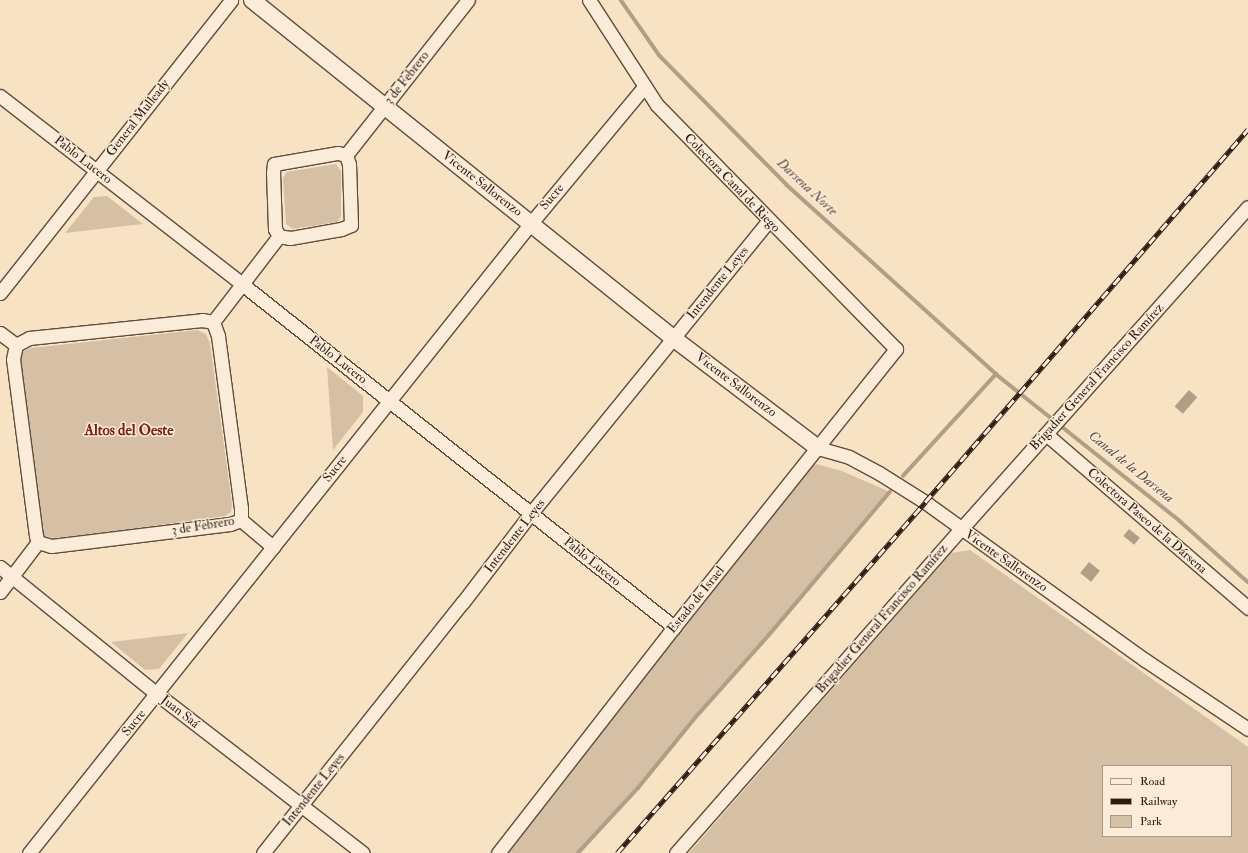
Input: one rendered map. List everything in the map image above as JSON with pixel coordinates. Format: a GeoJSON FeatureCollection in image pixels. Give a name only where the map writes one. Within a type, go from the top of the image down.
{"type":"FeatureCollection","features":[{"type":"Feature","properties":{"kind":"street","name":"General Mulleady"},"geometry":{"type":"LineString","coordinates":[[0,293],[231,0]]}},
{"type":"Feature","properties":{"kind":"street","name":"Vicente Sallorenzo"},"geometry":{"type":"LineString","coordinates":[[252,0],[673,338],[818,448],[849,457],[879,473],[925,502],[1145,660],[1248,729]]}},
{"type":"Feature","properties":{"kind":"street","name":"3 de Febrero"},"geometry":{"type":"LineString","coordinates":[[346,155],[468,0]]}},
{"type":"Feature","properties":{"kind":"street","name":"Colectora Canal de Riego"},"geometry":{"type":"LineString","coordinates":[[589,0],[657,105],[896,349]]}},
{"type":"Feature","properties":{"kind":"street","name":"Sucre"},"geometry":{"type":"LineString","coordinates":[[29,853],[531,223],[644,87]]}},
{"type":"Feature","properties":{"kind":"street","name":"Pablo Lucero"},"geometry":{"type":"LineString","coordinates":[[0,96],[97,170],[390,400],[674,628]]}},
{"type":"Feature","properties":{"kind":"street"},"geometry":{"type":"LineString","coordinates":[[338,153],[346,155],[349,164],[351,225],[341,229],[290,238],[279,236],[275,229],[274,164],[338,153]]}},
{"type":"Feature","properties":{"kind":"street","name":"Brigadier General Francisco Ramírez"},"geometry":{"type":"LineString","coordinates":[[676,853],[961,529],[1248,207]]}},
{"type":"Feature","properties":{"kind":"street","name":"Intendente Leyes"},"geometry":{"type":"LineString","coordinates":[[263,853],[463,602],[531,513],[769,220]]}},
{"type":"Feature","properties":{"kind":"street"},"geometry":{"type":"LineString","coordinates":[[0,592],[38,542],[13,359],[16,345],[29,338],[202,320],[213,322],[279,236]]}},
{"type":"Feature","properties":{"kind":"street","name":"3 de Febrero"},"geometry":{"type":"LineString","coordinates":[[38,542],[51,546],[230,524],[241,520],[241,508],[219,344],[213,322]]}},
{"type":"Feature","properties":{"kind":"street"},"geometry":{"type":"LineString","coordinates":[[0,333],[16,345]]}},
{"type":"Feature","properties":{"kind":"street","name":"Estado de Israel"},"geometry":{"type":"LineString","coordinates":[[498,853],[674,628],[896,349]]}},
{"type":"Feature","properties":{"kind":"street","name":"Colectora Paseo de la Dársena"},"geometry":{"type":"LineString","coordinates":[[1046,434],[1248,608]]}},
{"type":"Feature","properties":{"kind":"street"},"geometry":{"type":"LineString","coordinates":[[241,520],[273,547]]}},
{"type":"Feature","properties":{"kind":"street","name":"Juan Saá"},"geometry":{"type":"LineString","coordinates":[[0,567],[157,694],[363,853]]}},
{"type":"Feature","properties":{"kind":"green space"},"geometry":{"type":"Polygon","coordinates":[[[336,164],[341,171],[341,217],[337,222],[293,229],[286,224],[283,178],[287,172],[336,164]]]}},
{"type":"Feature","properties":{"kind":"green space"},"geometry":{"type":"Polygon","coordinates":[[[107,196],[143,224],[65,233],[94,197],[107,196]]]}},
{"type":"Feature","properties":{"kind":"green space"},"geometry":{"type":"Polygon","coordinates":[[[197,330],[206,334],[210,344],[232,504],[231,512],[225,516],[138,528],[55,538],[42,536],[19,365],[22,352],[31,348],[197,330]]]}},
{"type":"Feature","properties":{"kind":"green space"},"geometry":{"type":"Polygon","coordinates":[[[327,367],[363,396],[363,412],[333,450],[327,367]]]}},
{"type":"Feature","properties":{"kind":"green space"},"geometry":{"type":"Polygon","coordinates":[[[816,464],[842,471],[890,492],[769,635],[695,718],[638,788],[578,853],[504,853],[808,469],[816,464]]]}},
{"type":"Feature","properties":{"kind":"green space"},"geometry":{"type":"Polygon","coordinates":[[[970,550],[1248,747],[1248,853],[689,853],[951,553],[970,550]]]}},
{"type":"Feature","properties":{"kind":"green space"},"geometry":{"type":"Polygon","coordinates":[[[188,633],[159,669],[145,670],[111,642],[188,633]]]}},
{"type":"Feature","properties":{"kind":"shaded area"},"geometry":{"type":"Polygon","coordinates":[[[1189,390],[1197,397],[1183,414],[1175,407],[1189,390]]]}},
{"type":"Feature","properties":{"kind":"shaded area"},"geometry":{"type":"Polygon","coordinates":[[[1129,529],[1140,538],[1134,545],[1123,536],[1129,529]]]}},
{"type":"Feature","properties":{"kind":"shaded area"},"geometry":{"type":"Polygon","coordinates":[[[1089,562],[1100,571],[1091,582],[1080,573],[1089,562]]]}},
{"type":"Feature","properties":{"kind":"waterway","name":"Darsena Norte"},"geometry":{"type":"LineString","coordinates":[[621,0],[660,56],[787,185],[996,374],[1180,521],[1248,582]]}},
{"type":"Feature","properties":{"kind":"waterway"},"geometry":{"type":"LineString","coordinates":[[903,476],[996,374]]}},
{"type":"Feature","properties":{"kind":"waterway"},"geometry":{"type":"LineString","coordinates":[[578,853],[638,788],[695,718],[769,635],[890,492]]}},
{"type":"Feature","properties":{"kind":"railway"},"geometry":{"type":"LineString","coordinates":[[617,853],[925,502],[1248,129]]}},
{"type":"Feature","properties":{"kind":"district","name":"Altos del Oeste"},"geometry":{"type":"Point","coordinates":[129,431]}},
{"type":"Feature","properties":{"kind":"water label","name":"Canal de la Darsena"},"geometry":{"type":"Point","coordinates":[1131,467]}}]}
